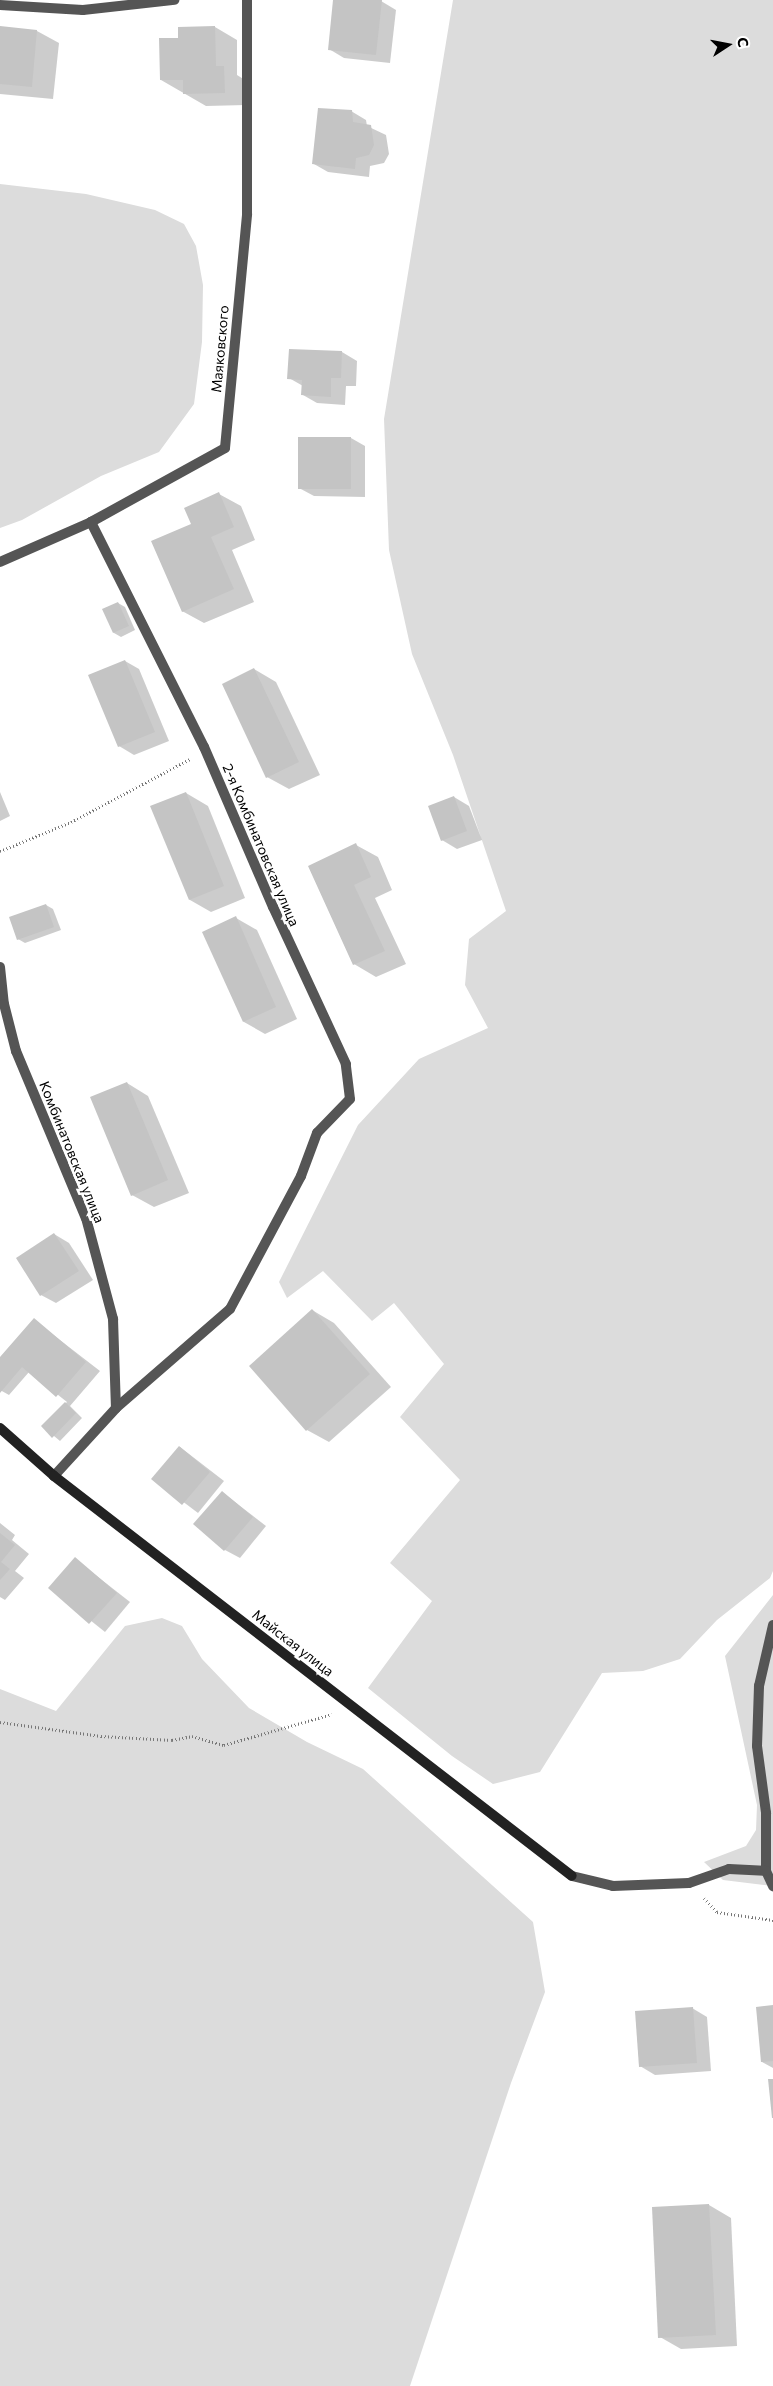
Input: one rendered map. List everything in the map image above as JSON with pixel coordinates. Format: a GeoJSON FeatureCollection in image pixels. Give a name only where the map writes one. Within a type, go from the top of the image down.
{"type":"FeatureCollection","features":[{"type":"Feature","properties":{"kind":"street"},"geometry":{"type":"LineString","coordinates":[[0,5],[84,10],[174,0]]}},
{"type":"Feature","properties":{"kind":"street","name":"Маяковского"},"geometry":{"type":"LineString","coordinates":[[0,562],[91,522],[225,448],[247,214],[247,0]]}},
{"type":"Feature","properties":{"kind":"street","name":"2-я Комбинатовская улица"},"geometry":{"type":"LineString","coordinates":[[91,522],[206,751],[273,907],[346,1064],[350,1099],[316,1133],[300,1176],[230,1309],[116,1408]]}},
{"type":"Feature","properties":{"kind":"street","name":"Комбинатовская улица"},"geometry":{"type":"LineString","coordinates":[[0,967],[4,1004],[16,1051],[86,1218],[113,1319],[116,1408]]}},
{"type":"Feature","properties":{"kind":"street"},"geometry":{"type":"LineString","coordinates":[[54,1476],[116,1408]]}},
{"type":"Feature","properties":{"kind":"street","name":"Майская улица"},"geometry":{"type":"LineString","coordinates":[[0,1428],[54,1476],[572,1876],[613,1886],[689,1883]]}},
{"type":"Feature","properties":{"kind":"street"},"geometry":{"type":"LineString","coordinates":[[773,1625],[759,1686],[757,1746],[766,1814],[766,1871],[773,1886]]}},
{"type":"Feature","properties":{"kind":"street"},"geometry":{"type":"LineString","coordinates":[[689,1883],[729,1870],[766,1871]]}},
{"type":"Feature","properties":{"kind":"path"},"geometry":{"type":"LineString","coordinates":[[0,851],[71,822],[206,751]]}},
{"type":"Feature","properties":{"kind":"path"},"geometry":{"type":"LineString","coordinates":[[0,1722],[101,1736],[172,1740],[192,1736],[224,1746],[301,1721],[356,1709]]}},
{"type":"Feature","properties":{"kind":"path"},"geometry":{"type":"LineString","coordinates":[[689,1883],[717,1912],[773,1920]]}},
{"type":"Feature","properties":{"kind":"shaded area"},"geometry":{"type":"Polygon","coordinates":[[[453,0],[773,0],[773,1571],[770,1578],[717,1620],[680,1659],[643,1671],[602,1673],[540,1772],[493,1784],[452,1756],[368,1688],[432,1601],[390,1563],[460,1480],[400,1417],[444,1364],[394,1303],[372,1321],[323,1271],[287,1298],[279,1282],[358,1125],[419,1059],[488,1028],[465,985],[469,939],[506,911],[453,755],[412,654],[389,550],[384,419],[453,0]]]}},
{"type":"Feature","properties":{"kind":"shaded area"},"geometry":{"type":"Polygon","coordinates":[[[0,184],[86,194],[155,210],[184,224],[196,246],[203,285],[202,342],[194,404],[159,452],[101,476],[22,520],[0,528],[0,184]]]}},
{"type":"Feature","properties":{"kind":"shaded area"},"geometry":{"type":"Polygon","coordinates":[[[773,1595],[773,1886],[723,1880],[704,1862],[746,1846],[756,1830],[757,1805],[725,1656],[773,1595]]]}},
{"type":"Feature","properties":{"kind":"shaded area"},"geometry":{"type":"Polygon","coordinates":[[[162,1618],[182,1626],[202,1659],[249,1708],[307,1742],[363,1769],[533,1922],[545,1992],[511,2083],[410,2386],[0,2386],[0,1689],[56,1711],[125,1626],[162,1618]]]}},
{"type":"Feature","properties":{"kind":"building"},"geometry":{"type":"Polygon","coordinates":[[[333,0],[382,0],[376,55],[328,50],[333,0]]]}},
{"type":"Feature","properties":{"kind":"building"},"geometry":{"type":"Polygon","coordinates":[[[0,26],[37,30],[32,87],[0,84],[0,26]]]}},
{"type":"Feature","properties":{"kind":"building"},"geometry":{"type":"Polygon","coordinates":[[[215,26],[216,66],[224,66],[225,93],[183,94],[183,80],[160,80],[159,38],[178,38],[178,27],[215,26]]]}},
{"type":"Feature","properties":{"kind":"building"},"geometry":{"type":"Polygon","coordinates":[[[318,108],[352,110],[353,122],[371,125],[374,145],[369,155],[356,158],[355,169],[312,164],[318,108]]]}},
{"type":"Feature","properties":{"kind":"building"},"geometry":{"type":"Polygon","coordinates":[[[289,349],[342,351],[341,378],[331,378],[331,397],[301,395],[302,380],[287,379],[289,349]]]}},
{"type":"Feature","properties":{"kind":"building"},"geometry":{"type":"Polygon","coordinates":[[[298,437],[351,437],[351,489],[298,489],[298,437]]]}},
{"type":"Feature","properties":{"kind":"building"},"geometry":{"type":"Polygon","coordinates":[[[219,492],[234,527],[211,537],[234,589],[182,612],[151,541],[191,524],[184,508],[219,492]]]}},
{"type":"Feature","properties":{"kind":"building"},"geometry":{"type":"Polygon","coordinates":[[[118,602],[129,626],[113,633],[102,609],[118,602]]]}},
{"type":"Feature","properties":{"kind":"building"},"geometry":{"type":"Polygon","coordinates":[[[125,660],[155,732],[118,747],[88,675],[125,660]]]}},
{"type":"Feature","properties":{"kind":"building"},"geometry":{"type":"Polygon","coordinates":[[[254,668],[299,762],[266,778],[222,684],[254,668]]]}},
{"type":"Feature","properties":{"kind":"building"},"geometry":{"type":"Polygon","coordinates":[[[186,792],[224,886],[189,900],[150,806],[186,792]]]}},
{"type":"Feature","properties":{"kind":"building"},"geometry":{"type":"Polygon","coordinates":[[[454,796],[467,831],[441,841],[428,806],[454,796]]]}},
{"type":"Feature","properties":{"kind":"building"},"geometry":{"type":"Polygon","coordinates":[[[356,843],[371,877],[354,885],[385,951],[353,965],[308,866],[356,843]]]}},
{"type":"Feature","properties":{"kind":"building"},"geometry":{"type":"Polygon","coordinates":[[[46,904],[54,927],[17,940],[9,917],[46,904]]]}},
{"type":"Feature","properties":{"kind":"building"},"geometry":{"type":"Polygon","coordinates":[[[236,916],[276,1007],[243,1022],[202,932],[236,916]]]}},
{"type":"Feature","properties":{"kind":"building"},"geometry":{"type":"Polygon","coordinates":[[[127,1082],[168,1180],[131,1196],[90,1097],[127,1082]]]}},
{"type":"Feature","properties":{"kind":"building"},"geometry":{"type":"Polygon","coordinates":[[[54,1233],[79,1271],[40,1296],[16,1258],[54,1233]]]}},
{"type":"Feature","properties":{"kind":"building"},"geometry":{"type":"Polygon","coordinates":[[[312,1309],[370,1374],[306,1431],[249,1366],[312,1309]]]}},
{"type":"Feature","properties":{"kind":"building"},"geometry":{"type":"Polygon","coordinates":[[[34,1318],[86,1362],[56,1397],[22,1367],[0,1393],[0,1357],[34,1318]]]}},
{"type":"Feature","properties":{"kind":"building"},"geometry":{"type":"Polygon","coordinates":[[[65,1402],[76,1413],[52,1438],[41,1426],[65,1402]]]}},
{"type":"Feature","properties":{"kind":"building"},"geometry":{"type":"Polygon","coordinates":[[[179,1446],[210,1472],[182,1505],[151,1479],[179,1446]]]}},
{"type":"Feature","properties":{"kind":"building"},"geometry":{"type":"Polygon","coordinates":[[[222,1491],[253,1517],[224,1551],[193,1524],[222,1491]]]}},
{"type":"Feature","properties":{"kind":"building"},"geometry":{"type":"Polygon","coordinates":[[[0,1533],[15,1545],[1,1562],[10,1569],[0,1580],[0,1533]]]}},
{"type":"Feature","properties":{"kind":"building"},"geometry":{"type":"Polygon","coordinates":[[[75,1557],[117,1593],[89,1624],[48,1588],[75,1557]]]}},
{"type":"Feature","properties":{"kind":"building"},"geometry":{"type":"Polygon","coordinates":[[[773,2005],[773,2061],[761,2062],[756,2007],[773,2005]]]}},
{"type":"Feature","properties":{"kind":"building"},"geometry":{"type":"Polygon","coordinates":[[[693,2007],[697,2063],[639,2067],[635,2011],[693,2007]]]}},
{"type":"Feature","properties":{"kind":"building"},"geometry":{"type":"Polygon","coordinates":[[[768,2079],[773,2079],[773,2118],[772,2118],[768,2079]]]}},
{"type":"Feature","properties":{"kind":"building"},"geometry":{"type":"Polygon","coordinates":[[[709,2204],[716,2335],[658,2338],[652,2207],[709,2204]]]}}]}
